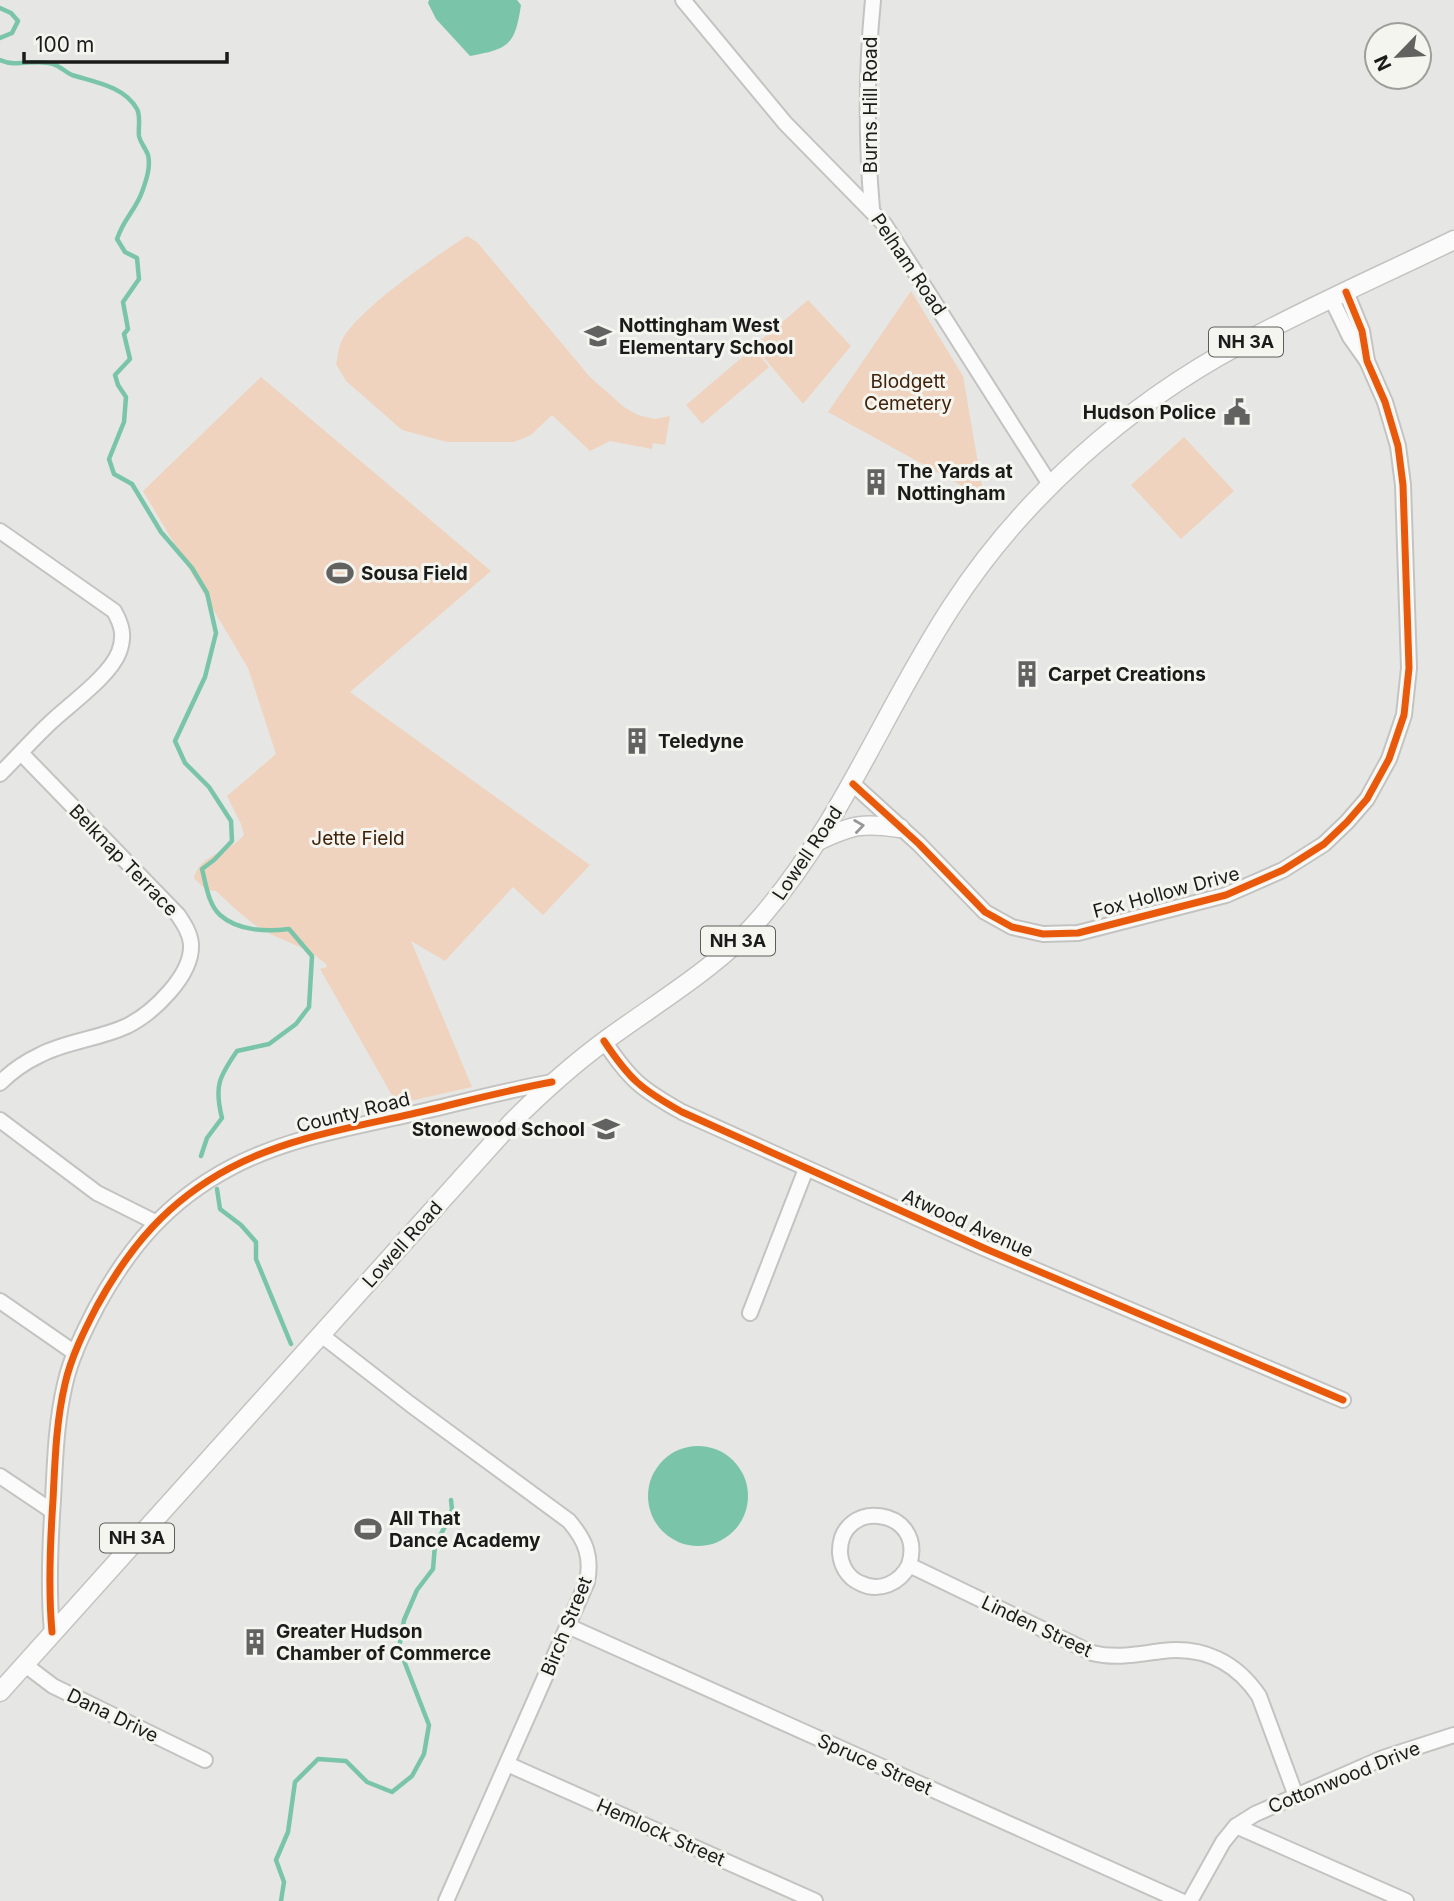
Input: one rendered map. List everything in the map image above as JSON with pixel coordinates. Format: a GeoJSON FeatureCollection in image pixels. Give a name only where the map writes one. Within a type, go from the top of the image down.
{"type":"FeatureCollection","features":[{"type":"Feature","properties":{"kind":"main road","name":"Lowell Road"},"geometry":{"type":"LineString","coordinates":[[0,1692],[512,1122],[552,1082],[727,952],[759,921],[820,840],[918,660],[954,602],[989,556],[1051,486],[1131,416],[1238,345],[1454,240]]}},
{"type":"Feature","properties":{"kind":"main road"},"geometry":{"type":"LineString","coordinates":[[820,840],[847,828],[867,824],[900,828]]}},
{"type":"Feature","properties":{"kind":"street","name":"Pelham Road"},"geometry":{"type":"LineString","coordinates":[[683,0],[785,122],[872,209],[915,268],[1051,486]]}},
{"type":"Feature","properties":{"kind":"street","name":"Burns Hill Road"},"geometry":{"type":"LineString","coordinates":[[872,209],[866,136],[866,91],[873,0]]}},
{"type":"Feature","properties":{"kind":"street","name":"Fox Hollow Drive"},"geometry":{"type":"LineString","coordinates":[[853,783],[919,844],[973,901],[997,920],[1027,932],[1058,935],[1091,930],[1245,888],[1310,854],[1347,822],[1367,799],[1390,759],[1404,715],[1409,668],[1401,462],[1392,422],[1367,361],[1363,331],[1339,296]]}},
{"type":"Feature","properties":{"kind":"street"},"geometry":{"type":"LineString","coordinates":[[0,531],[103,601],[114,611],[122,625],[120,648],[108,669],[0,774]]}},
{"type":"Feature","properties":{"kind":"street","name":"Belknap Terrace"},"geometry":{"type":"LineString","coordinates":[[0,1083],[25,1062],[42,1053],[103,1035],[142,1017],[165,996],[184,972],[190,958],[191,943],[187,928],[178,915],[21,753]]}},
{"type":"Feature","properties":{"kind":"street","name":"Atwood Avenue"},"geometry":{"type":"LineString","coordinates":[[604,1041],[625,1072],[653,1096],[681,1112],[986,1249],[1343,1401]]}},
{"type":"Feature","properties":{"kind":"street","name":"County Road"},"geometry":{"type":"LineString","coordinates":[[52,1632],[52,1511],[59,1417],[65,1382],[75,1353],[111,1280],[155,1222],[205,1182],[232,1166],[284,1146],[336,1131],[552,1082]]}},
{"type":"Feature","properties":{"kind":"street"},"geometry":{"type":"LineString","coordinates":[[0,1120],[97,1192],[155,1222]]}},
{"type":"Feature","properties":{"kind":"street"},"geometry":{"type":"LineString","coordinates":[[750,1313],[806,1169]]}},
{"type":"Feature","properties":{"kind":"street"},"geometry":{"type":"LineString","coordinates":[[0,1301],[75,1353]]}},
{"type":"Feature","properties":{"kind":"street","name":"Birch Street"},"geometry":{"type":"LineString","coordinates":[[320,1334],[569,1521],[588,1549],[590,1566],[587,1582],[446,1901]]}},
{"type":"Feature","properties":{"kind":"street"},"geometry":{"type":"LineString","coordinates":[[0,1476],[52,1511]]}},
{"type":"Feature","properties":{"kind":"street"},"geometry":{"type":"LineString","coordinates":[[873,1515],[887,1517],[900,1524],[909,1536],[912,1551],[909,1565],[901,1578],[887,1586],[865,1586],[852,1578],[843,1565],[841,1542],[847,1529],[859,1520],[873,1515]]}},
{"type":"Feature","properties":{"kind":"street","name":"Linden Street"},"geometry":{"type":"LineString","coordinates":[[909,1565],[1092,1653],[1125,1656],[1192,1650],[1227,1663],[1250,1683],[1259,1696],[1296,1796]]}},
{"type":"Feature","properties":{"kind":"street","name":"Spruce Street"},"geometry":{"type":"LineString","coordinates":[[568,1626],[1181,1901]]}},
{"type":"Feature","properties":{"kind":"street","name":"Dana Drive"},"geometry":{"type":"LineString","coordinates":[[24,1664],[53,1686],[205,1760]]}},
{"type":"Feature","properties":{"kind":"street","name":"Cottonwood Drive"},"geometry":{"type":"LineString","coordinates":[[1236,1826],[1255,1814],[1383,1758],[1454,1735]]}},
{"type":"Feature","properties":{"kind":"street","name":"Hemlock Street"},"geometry":{"type":"LineString","coordinates":[[507,1764],[815,1901]]}},
{"type":"Feature","properties":{"kind":"street"},"geometry":{"type":"LineString","coordinates":[[1190,1901],[1213,1857],[1236,1826],[1406,1901]]}},
{"type":"Feature","properties":{"kind":"green space"},"geometry":{"type":"Polygon","coordinates":[[[467,236],[477,242],[590,377],[624,407],[638,415],[655,419],[670,416],[665,445],[653,443],[652,449],[610,441],[590,451],[552,415],[531,435],[514,442],[447,442],[402,430],[346,381],[336,364],[341,342],[349,330],[379,300],[467,236]]]}},
{"type":"Feature","properties":{"kind":"green space","name":"Blodgett Cemetery"},"geometry":{"type":"Polygon","coordinates":[[[911,291],[963,376],[984,498],[828,412],[911,291]]]}},
{"type":"Feature","properties":{"kind":"green space"},"geometry":{"type":"Polygon","coordinates":[[[808,300],[851,346],[803,404],[754,346],[808,300]]]}},
{"type":"Feature","properties":{"kind":"green space"},"geometry":{"type":"Polygon","coordinates":[[[753,348],[769,367],[702,424],[686,405],[753,348]]]}},
{"type":"Feature","properties":{"kind":"green space","name":"Jette Field"},"geometry":{"type":"Polygon","coordinates":[[[261,377],[491,571],[350,692],[590,865],[543,915],[513,887],[445,961],[411,941],[472,1087],[397,1104],[320,969],[327,967],[326,964],[312,953],[256,926],[216,891],[206,890],[194,878],[202,863],[244,835],[227,796],[276,754],[248,668],[143,491],[261,377]]]}},
{"type":"Feature","properties":{"kind":"green space"},"geometry":{"type":"Polygon","coordinates":[[[1184,437],[1234,491],[1181,539],[1131,485],[1184,437]]]}},
{"type":"Feature","properties":{"kind":"shaded area"},"geometry":{"type":"Polygon","coordinates":[[[429,0],[517,0],[521,5],[516,29],[508,43],[494,51],[470,56],[436,19],[429,0]]]}},
{"type":"Feature","properties":{"kind":"shaded area"},"geometry":{"type":"Polygon","coordinates":[[[698,1446],[717,1450],[733,1461],[744,1477],[748,1496],[744,1515],[733,1531],[717,1542],[698,1546],[679,1542],[663,1531],[652,1515],[648,1496],[652,1477],[663,1461],[679,1450],[698,1446]]]}},
{"type":"Feature","properties":{"kind":"waterway"},"geometry":{"type":"LineString","coordinates":[[0,8],[11,13],[18,21],[12,33],[0,38]]}},
{"type":"Feature","properties":{"kind":"waterway"},"geometry":{"type":"LineString","coordinates":[[0,60],[13,63],[47,62],[56,65],[72,75],[117,90],[137,109],[139,136],[149,164],[139,199],[117,239],[125,252],[137,258],[139,279],[123,302],[128,329],[124,334],[130,359],[115,375],[126,397],[124,422],[109,459],[114,474],[132,484],[161,532],[192,568],[207,593],[216,633],[205,677],[175,741],[185,763],[209,787],[231,821],[232,841],[202,869],[210,900],[220,915],[235,924],[262,930],[289,929],[312,956],[309,1007],[296,1024],[269,1044],[237,1051],[226,1068],[218,1090],[222,1118],[207,1138],[201,1156]]}},
{"type":"Feature","properties":{"kind":"waterway"},"geometry":{"type":"LineString","coordinates":[[217,1189],[220,1209],[241,1225],[256,1242],[256,1259],[291,1344]]}},
{"type":"Feature","properties":{"kind":"waterway"},"geometry":{"type":"LineString","coordinates":[[281,1901],[284,1882],[276,1860],[288,1832],[295,1782],[318,1759],[346,1761],[367,1782],[392,1792],[412,1776],[424,1754],[429,1725],[399,1648],[404,1620],[417,1590],[433,1569],[435,1545],[448,1521],[452,1509],[451,1500]]}},
{"type":"Feature","properties":{"kind":"cycle path"},"geometry":{"type":"LineString","coordinates":[[853,784],[919,844],[985,912],[1012,927],[1043,934],[1078,933],[1226,895],[1283,870],[1324,844],[1347,822],[1367,799],[1389,759],[1404,715],[1409,668],[1403,485],[1398,446],[1385,402],[1367,361],[1362,331],[1346,292]]}},
{"type":"Feature","properties":{"kind":"cycle path"},"geometry":{"type":"LineString","coordinates":[[604,1041],[637,1082],[682,1112],[986,1249],[1343,1400]]}},
{"type":"Feature","properties":{"kind":"cycle path"},"geometry":{"type":"LineString","coordinates":[[52,1632],[51,1533],[56,1442],[65,1384],[74,1354],[97,1306],[123,1264],[153,1227],[169,1210],[208,1181],[272,1149],[339,1130],[552,1082]]}},
{"type":"Feature","properties":{"kind":"place","name":"Nottingham West Elementary School"},"geometry":{"type":"Point","coordinates":[598,336]}},
{"type":"Feature","properties":{"kind":"place","name":"Hudson Police"},"geometry":{"type":"Point","coordinates":[1237,412]}},
{"type":"Feature","properties":{"kind":"place","name":"The Yards at Nottingham"},"geometry":{"type":"Point","coordinates":[876,482]}},
{"type":"Feature","properties":{"kind":"place","name":"Sousa Field"},"geometry":{"type":"Point","coordinates":[340,573]}},
{"type":"Feature","properties":{"kind":"place","name":"Carpet Creations"},"geometry":{"type":"Point","coordinates":[1027,674]}},
{"type":"Feature","properties":{"kind":"place","name":"Teledyne"},"geometry":{"type":"Point","coordinates":[637,741]}},
{"type":"Feature","properties":{"kind":"place","name":"Stonewood School"},"geometry":{"type":"Point","coordinates":[606,1129]}},
{"type":"Feature","properties":{"kind":"place","name":"All That Dance Academy"},"geometry":{"type":"Point","coordinates":[368,1529]}},
{"type":"Feature","properties":{"kind":"place","name":"Greater Hudson Chamber of Commerce"},"geometry":{"type":"Point","coordinates":[255,1642]}}]}
